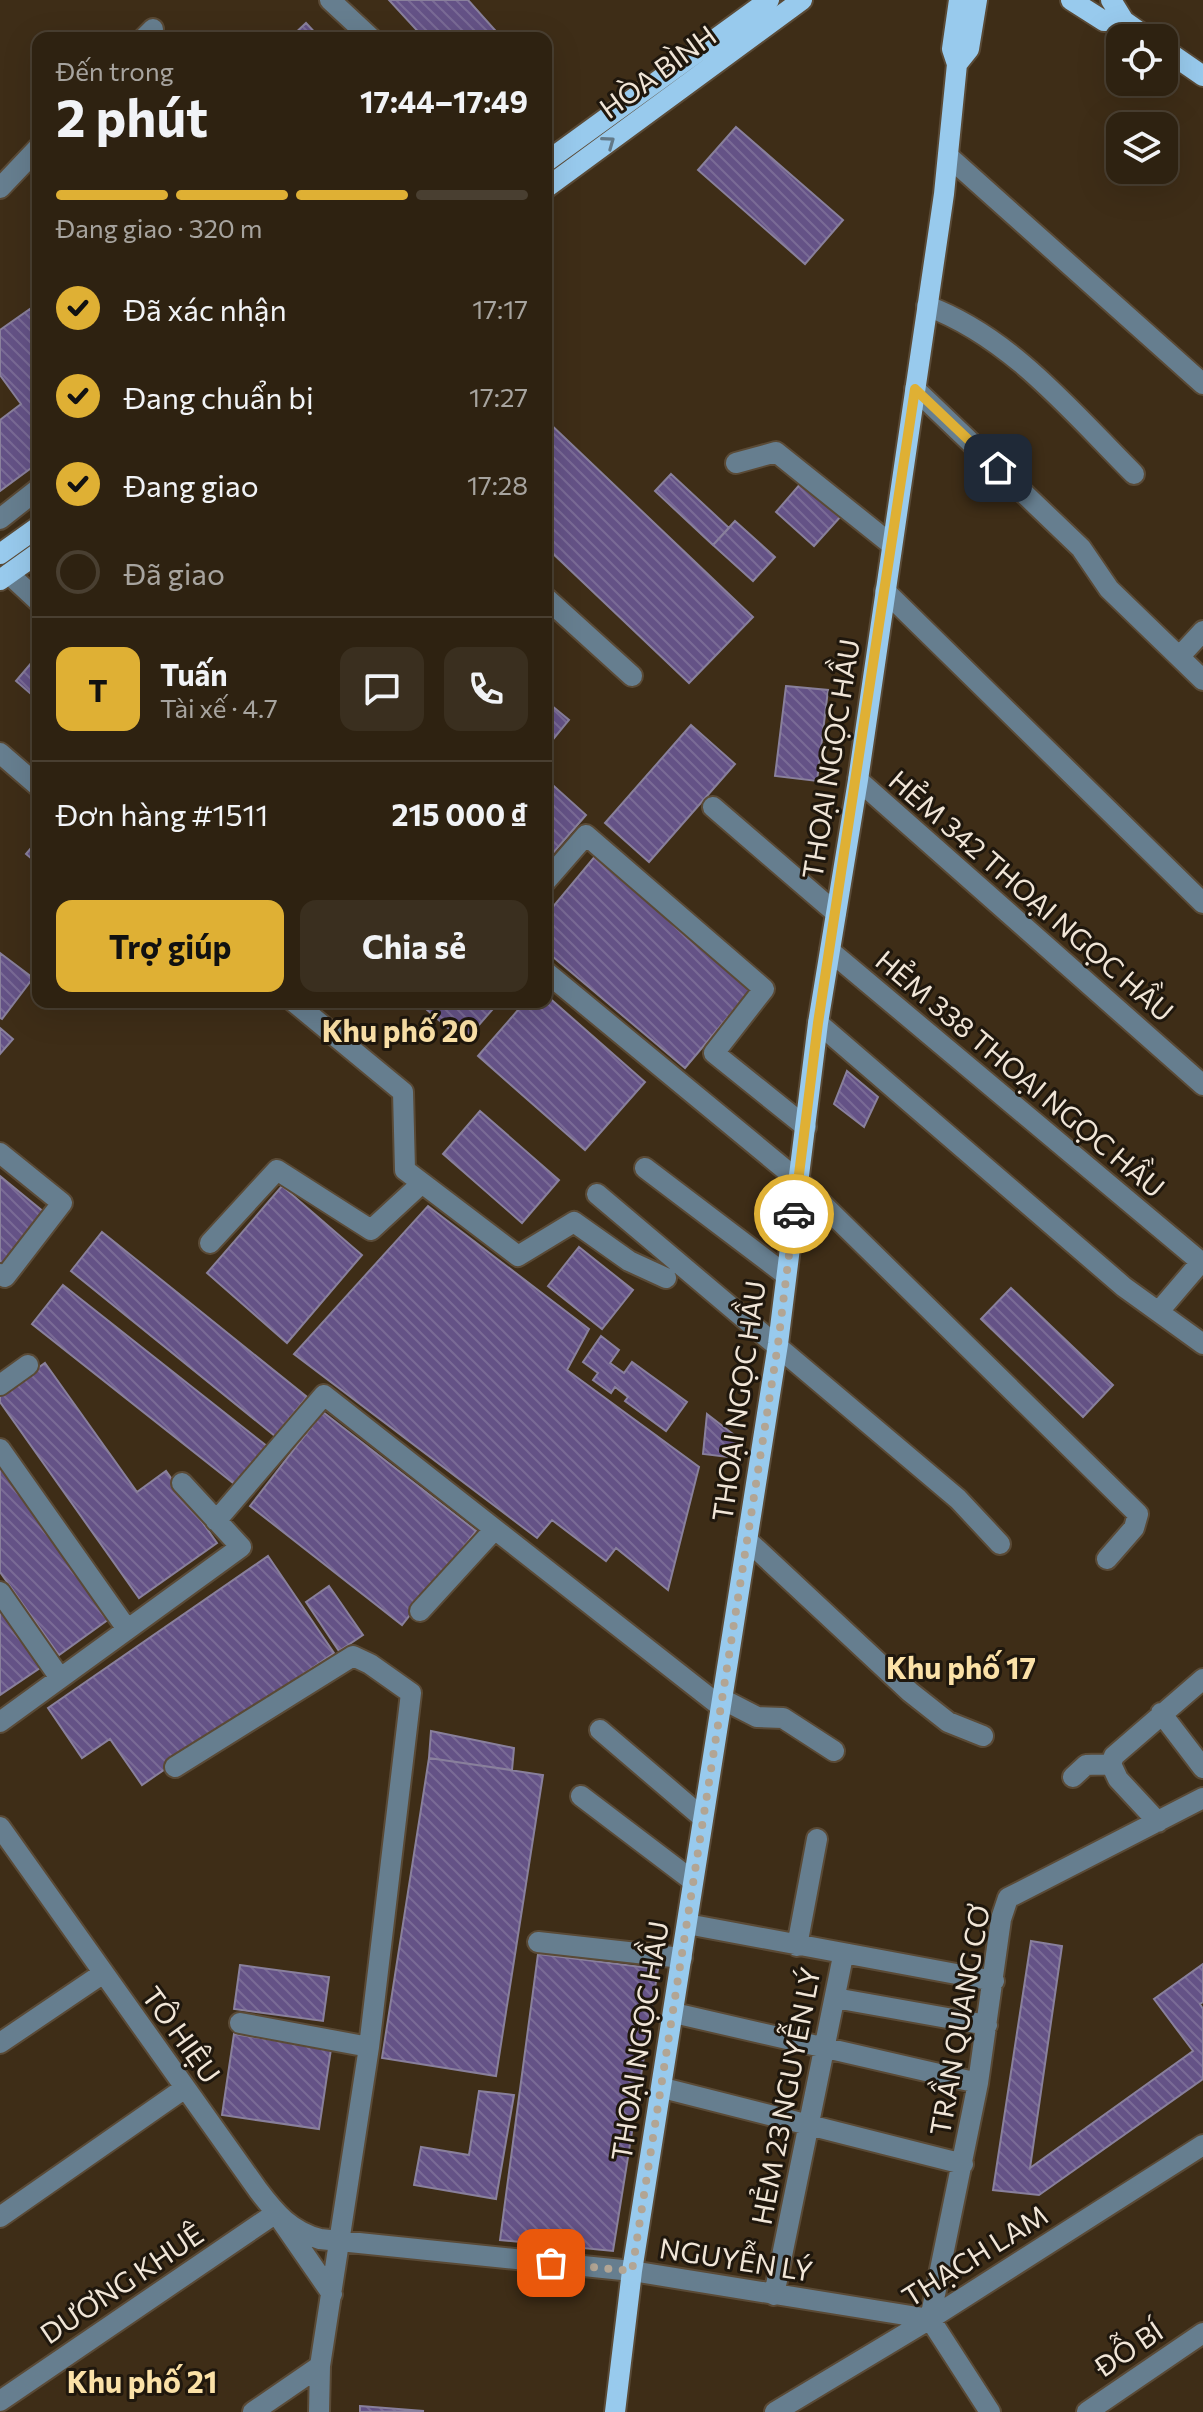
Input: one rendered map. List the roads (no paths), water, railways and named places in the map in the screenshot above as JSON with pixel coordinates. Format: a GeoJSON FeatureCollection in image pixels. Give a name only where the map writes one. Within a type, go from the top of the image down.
{"type":"FeatureCollection","features":[{"type":"Feature","properties":{"kind":"main road","name":"HÒA BÌNH"},"geometry":{"type":"LineString","coordinates":[[552,158],[769,0]]}},
{"type":"Feature","properties":{"kind":"main road","name":"HÒA BÌNH"},"geometry":{"type":"LineString","coordinates":[[552,184],[802,0]]}},
{"type":"Feature","properties":{"kind":"main road","name":"THOẠI NGỌC HẦU"},"geometry":{"type":"LineString","coordinates":[[615,2412],[631,2281],[778,1344],[818,1023],[858,780],[927,306],[948,156],[957,64],[952,49],[959,0]]}},
{"type":"Feature","properties":{"kind":"main road","name":"THOẠI NGỌC HẦU"},"geometry":{"type":"LineString","coordinates":[[957,64],[969,49],[977,0]]}},
{"type":"Feature","properties":{"kind":"main road"},"geometry":{"type":"LineString","coordinates":[[1071,0],[1104,21],[1124,21]]}},
{"type":"Feature","properties":{"kind":"main road"},"geometry":{"type":"LineString","coordinates":[[1111,0],[1128,24]]}},
{"type":"Feature","properties":{"kind":"main road"},"geometry":{"type":"LineString","coordinates":[[1178,59],[1203,76]]}},
{"type":"Feature","properties":{"kind":"main road"},"geometry":{"type":"LineString","coordinates":[[1,553],[32,531]]}},
{"type":"Feature","properties":{"kind":"main road"},"geometry":{"type":"LineString","coordinates":[[4,577],[32,557]]}},
{"type":"Feature","properties":{"kind":"street"},"geometry":{"type":"LineString","coordinates":[[330,0],[365,32]]}},
{"type":"Feature","properties":{"kind":"street"},"geometry":{"type":"LineString","coordinates":[[0,188],[32,154]]}},
{"type":"Feature","properties":{"kind":"street"},"geometry":{"type":"LineString","coordinates":[[948,156],[1203,384]]}},
{"type":"Feature","properties":{"kind":"street"},"geometry":{"type":"LineString","coordinates":[[927,306],[961,319],[997,342],[1134,474]]}},
{"type":"Feature","properties":{"kind":"street"},"geometry":{"type":"LineString","coordinates":[[915,389],[1081,548],[1109,589],[1203,680]]}},
{"type":"Feature","properties":{"kind":"street"},"geometry":{"type":"LineString","coordinates":[[736,463],[776,452],[892,545]]}},
{"type":"Feature","properties":{"kind":"street"},"geometry":{"type":"LineString","coordinates":[[0,519],[32,494]]}},
{"type":"Feature","properties":{"kind":"street"},"geometry":{"type":"LineString","coordinates":[[4,577],[32,597]]}},
{"type":"Feature","properties":{"kind":"street"},"geometry":{"type":"LineString","coordinates":[[885,591],[1203,903]]}},
{"type":"Feature","properties":{"kind":"street"},"geometry":{"type":"LineString","coordinates":[[552,603],[632,676]]}},
{"type":"Feature","properties":{"kind":"street"},"geometry":{"type":"LineString","coordinates":[[1180,656],[1203,631]]}},
{"type":"Feature","properties":{"kind":"street"},"geometry":{"type":"LineString","coordinates":[[0,753],[32,781]]}},
{"type":"Feature","properties":{"kind":"street","name":"HẺM 342 THOẠI NGỌC HẦU"},"geometry":{"type":"LineString","coordinates":[[858,780],[1203,1085]]}},
{"type":"Feature","properties":{"kind":"street"},"geometry":{"type":"LineString","coordinates":[[713,807],[836,913]]}},
{"type":"Feature","properties":{"kind":"street"},"geometry":{"type":"LineString","coordinates":[[552,874],[586,835],[764,989],[714,1053],[806,1127]]}},
{"type":"Feature","properties":{"kind":"street","name":"HẺM 338 THOẠI NGỌC HẦU"},"geometry":{"type":"LineString","coordinates":[[830,951],[1201,1262],[1160,1310]]}},
{"type":"Feature","properties":{"kind":"street"},"geometry":{"type":"LineString","coordinates":[[552,977],[799,1181],[1138,1514],[1134,1528],[1107,1559]]}},
{"type":"Feature","properties":{"kind":"street"},"geometry":{"type":"LineString","coordinates":[[301,1008],[403,1092],[405,1170],[518,1256],[574,1222],[629,1261],[666,1278]]}},
{"type":"Feature","properties":{"kind":"street"},"geometry":{"type":"LineString","coordinates":[[818,1023],[1124,1287],[1160,1310],[1203,1344]]}},
{"type":"Feature","properties":{"kind":"street"},"geometry":{"type":"LineString","coordinates":[[0,1153],[62,1203],[5,1277],[0,1274]]}},
{"type":"Feature","properties":{"kind":"street"},"geometry":{"type":"LineString","coordinates":[[645,1168],[786,1275]]}},
{"type":"Feature","properties":{"kind":"street"},"geometry":{"type":"LineString","coordinates":[[210,1243],[277,1170],[371,1230],[422,1183]]}},
{"type":"Feature","properties":{"kind":"street"},"geometry":{"type":"LineString","coordinates":[[597,1194],[958,1499],[1000,1544]]}},
{"type":"Feature","properties":{"kind":"street"},"geometry":{"type":"LineString","coordinates":[[0,1385],[28,1365]]}},
{"type":"Feature","properties":{"kind":"street"},"geometry":{"type":"LineString","coordinates":[[216,1521],[324,1395],[494,1530],[721,1703],[757,1717],[783,1718],[834,1751]]}},
{"type":"Feature","properties":{"kind":"street"},"geometry":{"type":"LineString","coordinates":[[0,1449],[127,1629]]}},
{"type":"Feature","properties":{"kind":"street"},"geometry":{"type":"LineString","coordinates":[[0,1722],[241,1547],[182,1483]]}},
{"type":"Feature","properties":{"kind":"street"},"geometry":{"type":"LineString","coordinates":[[420,1611],[494,1530]]}},
{"type":"Feature","properties":{"kind":"street"},"geometry":{"type":"LineString","coordinates":[[747,1540],[910,1692],[948,1722],[983,1736]]}},
{"type":"Feature","properties":{"kind":"street"},"geometry":{"type":"LineString","coordinates":[[0,1592],[60,1678]]}},
{"type":"Feature","properties":{"kind":"street"},"geometry":{"type":"LineString","coordinates":[[175,1767],[353,1656],[411,1693],[369,2047],[342,2242],[320,2366],[319,2412]]}},
{"type":"Feature","properties":{"kind":"street"},"geometry":{"type":"LineString","coordinates":[[1111,1764],[1119,1750],[1203,1679]]}},
{"type":"Feature","properties":{"kind":"street"},"geometry":{"type":"LineString","coordinates":[[1161,1713],[1203,1768]]}},
{"type":"Feature","properties":{"kind":"street"},"geometry":{"type":"LineString","coordinates":[[600,1730],[703,1818]]}},
{"type":"Feature","properties":{"kind":"street"},"geometry":{"type":"LineString","coordinates":[[1073,1777],[1086,1765],[1111,1764]]}},
{"type":"Feature","properties":{"kind":"street"},"geometry":{"type":"LineString","coordinates":[[1111,1764],[1118,1779],[1158,1822]]}},
{"type":"Feature","properties":{"kind":"street"},"geometry":{"type":"LineString","coordinates":[[581,1796],[693,1881]]}},
{"type":"Feature","properties":{"kind":"street","name":"TRẦN QUANG CƠ"},"geometry":{"type":"LineString","coordinates":[[930,2319],[963,2164],[994,1981],[1001,1919],[1008,1898],[1022,1888],[1202,1801]]}},
{"type":"Feature","properties":{"kind":"street","name":"TÔ HIỆU"},"geometry":{"type":"LineString","coordinates":[[0,1827],[7,1850],[102,1974],[276,2213],[307,2236],[342,2242]]}},
{"type":"Feature","properties":{"kind":"street"},"geometry":{"type":"LineString","coordinates":[[797,1946],[817,1839]]}},
{"type":"Feature","properties":{"kind":"street"},"geometry":{"type":"LineString","coordinates":[[687,1924],[843,1956],[994,1981]]}},
{"type":"Feature","properties":{"kind":"street"},"geometry":{"type":"LineString","coordinates":[[538,1942],[682,1958]]}},
{"type":"Feature","properties":{"kind":"street","name":"HẺM 23 NGUYỄN LÝ"},"geometry":{"type":"LineString","coordinates":[[774,2295],[843,1956]]}},
{"type":"Feature","properties":{"kind":"street"},"geometry":{"type":"LineString","coordinates":[[0,2043],[102,1974]]}},
{"type":"Feature","properties":{"kind":"street"},"geometry":{"type":"LineString","coordinates":[[835,1998],[987,2025]]}},
{"type":"Feature","properties":{"kind":"street"},"geometry":{"type":"LineString","coordinates":[[674,2013],[978,2083]]}},
{"type":"Feature","properties":{"kind":"street"},"geometry":{"type":"LineString","coordinates":[[240,2023],[369,2047]]}},
{"type":"Feature","properties":{"kind":"street"},"geometry":{"type":"LineString","coordinates":[[0,2217],[185,2088]]}},
{"type":"Feature","properties":{"kind":"street"},"geometry":{"type":"LineString","coordinates":[[663,2088],[963,2164]]}},
{"type":"Feature","properties":{"kind":"street","name":"THẠCH LAM"},"geometry":{"type":"LineString","coordinates":[[775,2412],[930,2319],[1203,2145]]}},
{"type":"Feature","properties":{"kind":"street"},"geometry":{"type":"LineString","coordinates":[[276,2213],[332,2294]]}},
{"type":"Feature","properties":{"kind":"street","name":"DƯƠNG KHUÊ"},"geometry":{"type":"LineString","coordinates":[[0,2401],[276,2213]]}},
{"type":"Feature","properties":{"kind":"street","name":"NGUYỄN LÝ"},"geometry":{"type":"LineString","coordinates":[[342,2242],[611,2269],[631,2281],[774,2295],[930,2319]]}},
{"type":"Feature","properties":{"kind":"street"},"geometry":{"type":"LineString","coordinates":[[930,2319],[990,2412]]}},
{"type":"Feature","properties":{"kind":"street","name":"ĐỖ BÍ"},"geometry":{"type":"LineString","coordinates":[[1087,2412],[1203,2333]]}},
{"type":"Feature","properties":{"kind":"street"},"geometry":{"type":"LineString","coordinates":[[253,2412],[320,2366]]}},
{"type":"Feature","properties":{"kind":"district","name":"Khu phố 20"},"geometry":{"type":"Point","coordinates":[400,1032]}},
{"type":"Feature","properties":{"kind":"district","name":"Khu phố 17"},"geometry":{"type":"Point","coordinates":[961,1669]}},
{"type":"Feature","properties":{"kind":"district","name":"Khu phố 21"},"geometry":{"type":"Point","coordinates":[142,2383]}}]}
